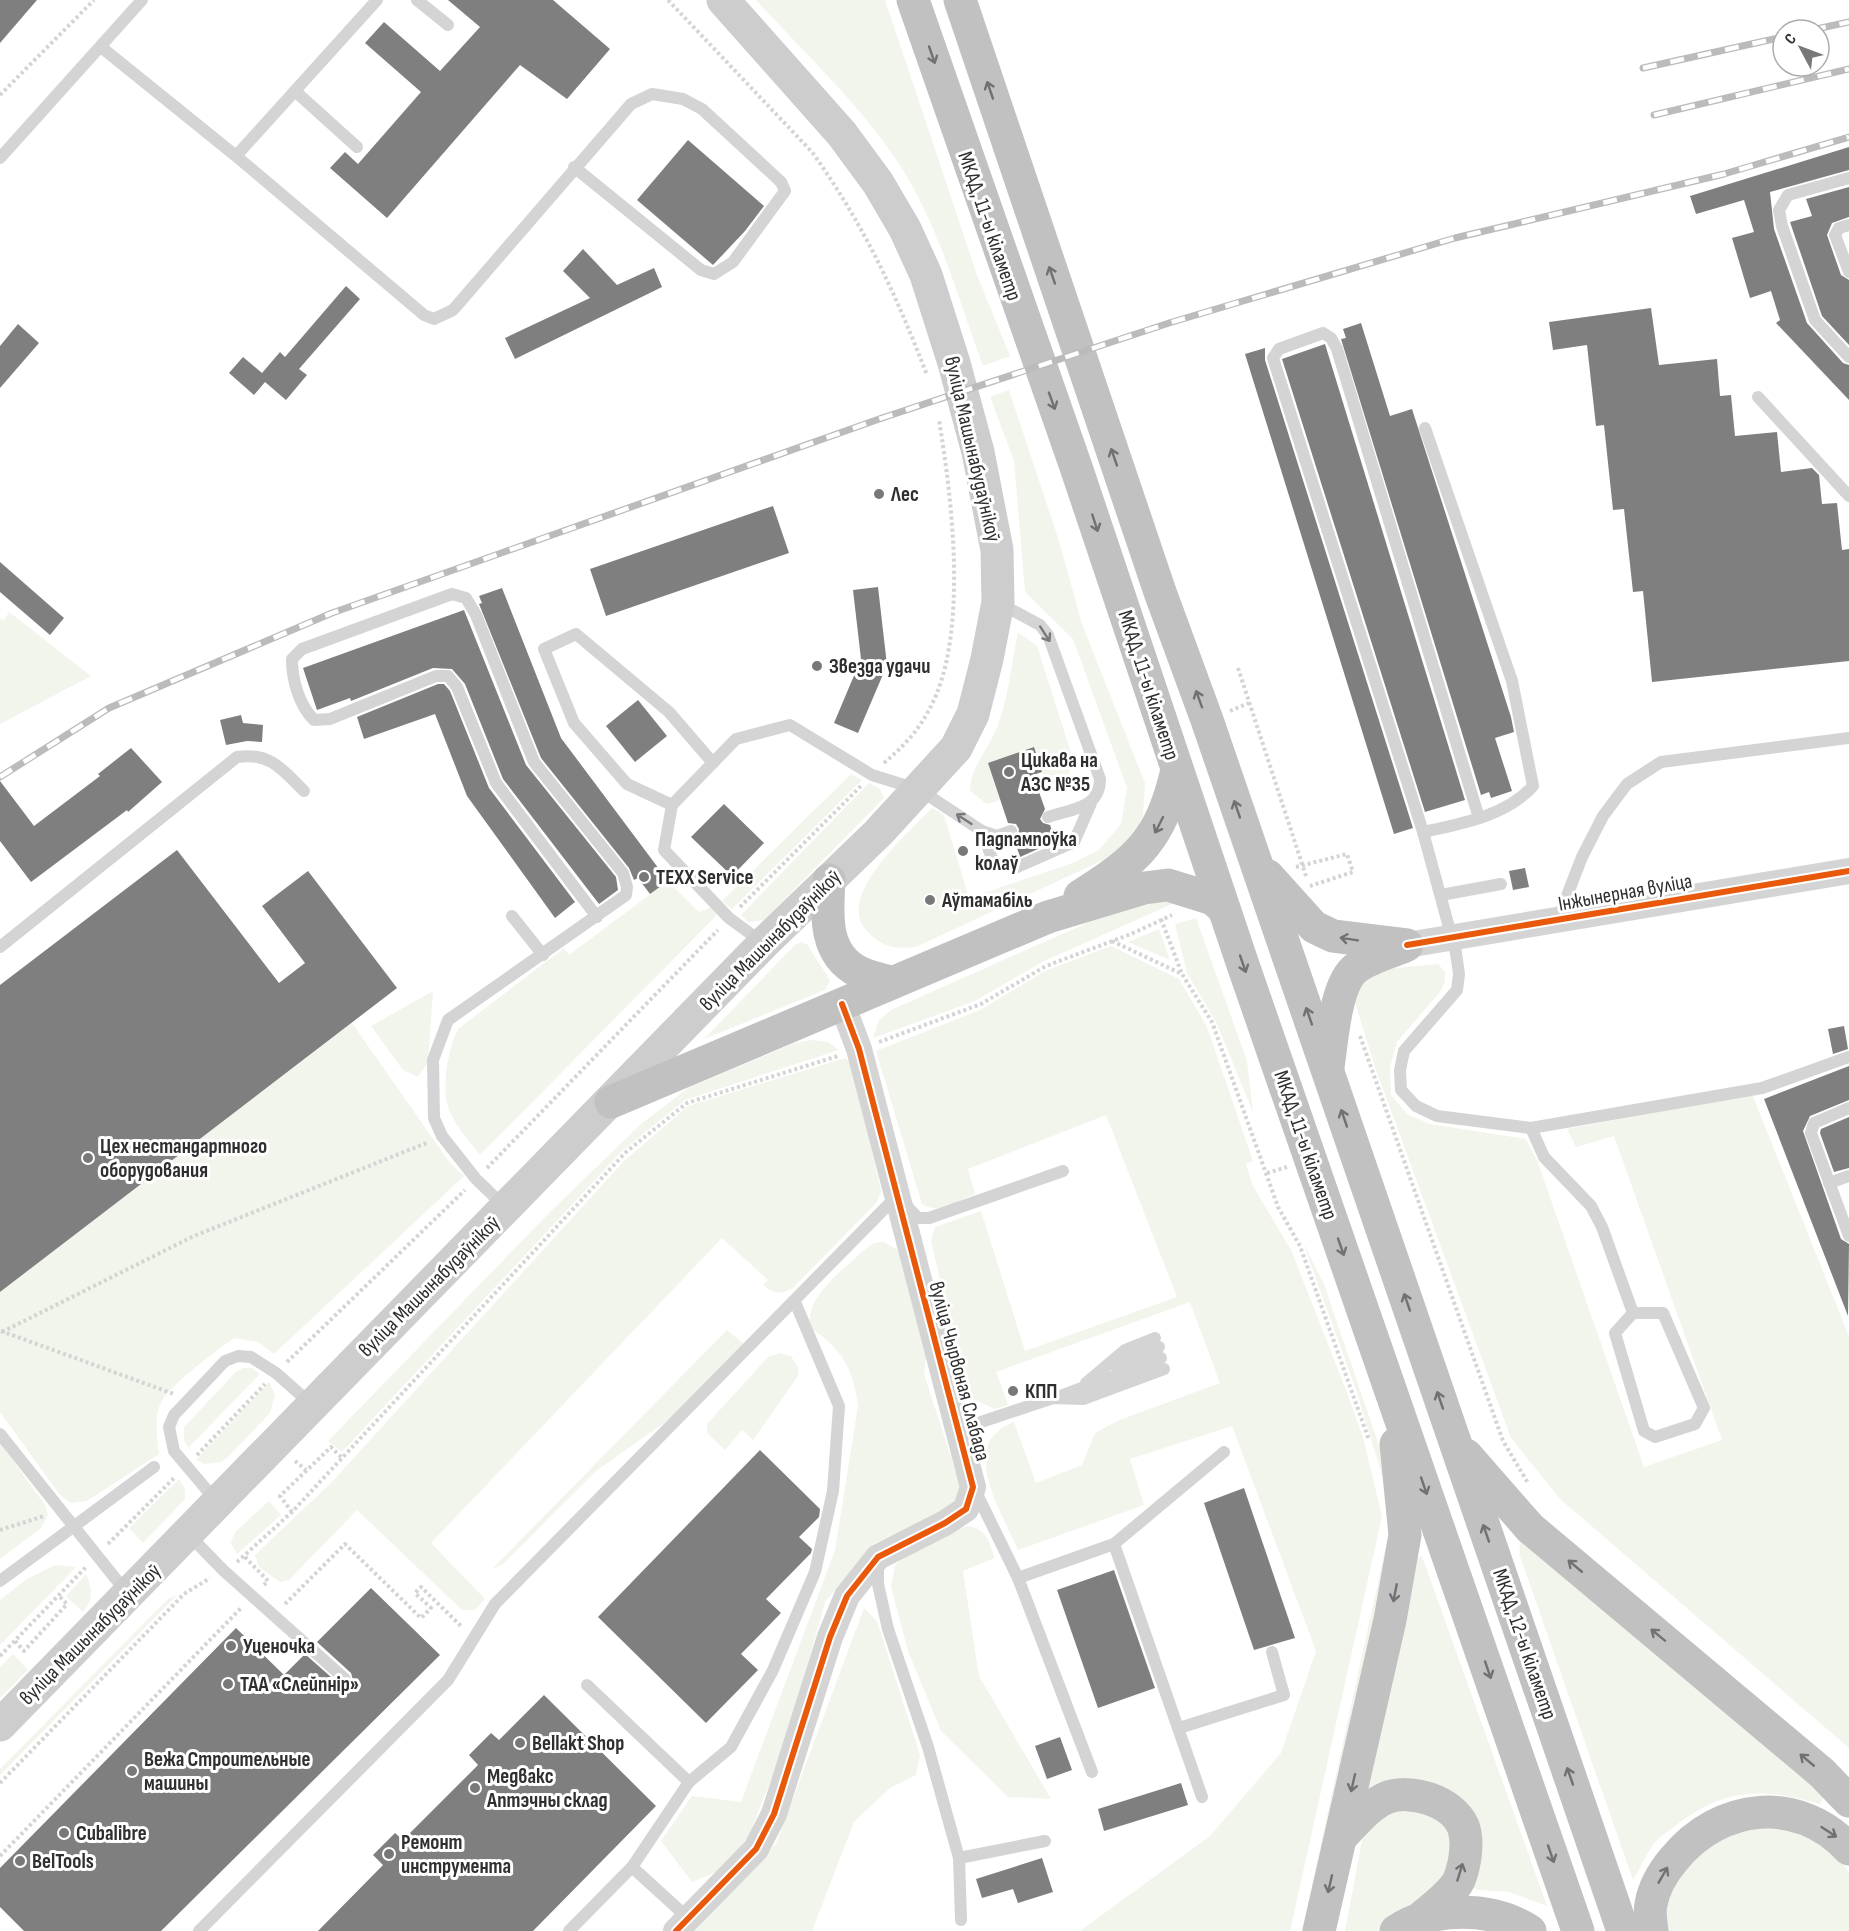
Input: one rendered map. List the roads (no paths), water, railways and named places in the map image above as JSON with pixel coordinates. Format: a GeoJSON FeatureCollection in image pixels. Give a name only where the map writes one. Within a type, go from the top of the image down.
{"type":"FeatureCollection","features":[{"type":"Feature","properties":{"kind":"highway","name":"МКАД, 11-ы кіламетр"},"geometry":{"type":"LineString","coordinates":[[913,0],[1076,467],[1224,909],[1388,1381]]}},
{"type":"Feature","properties":{"kind":"highway","name":"МКАД, 11-ы кіламетр"},"geometry":{"type":"LineString","coordinates":[[960,0],[1156,581],[1426,1358]]}},
{"type":"Feature","properties":{"kind":"highway"},"geometry":{"type":"LineString","coordinates":[[1048,917],[1133,860],[1153,837],[1169,806],[1177,770]]}},
{"type":"Feature","properties":{"kind":"highway"},"geometry":{"type":"LineString","coordinates":[[1256,864],[1314,927],[1333,936],[1407,945]]}},
{"type":"Feature","properties":{"kind":"highway"},"geometry":{"type":"LineString","coordinates":[[829,880],[829,933],[837,954],[858,972],[891,982]]}},
{"type":"Feature","properties":{"kind":"highway"},"geometry":{"type":"LineString","coordinates":[[611,1102],[1048,917],[1144,888],[1168,885],[1213,899],[1224,909]]}},
{"type":"Feature","properties":{"kind":"highway"},"geometry":{"type":"LineString","coordinates":[[1328,1071],[1336,1016],[1349,977],[1354,969],[1407,945]]}},
{"type":"Feature","properties":{"kind":"highway","name":"МКАД, 12-ы кіламетр"},"geometry":{"type":"LineString","coordinates":[[1426,1358],[1623,1931]]}},
{"type":"Feature","properties":{"kind":"highway"},"geometry":{"type":"LineString","coordinates":[[1320,1931],[1390,1620],[1405,1535],[1388,1381]]}},
{"type":"Feature","properties":{"kind":"highway","name":"МКАД, 12-ы кіламетр"},"geometry":{"type":"LineString","coordinates":[[1388,1381],[1578,1931]]}},
{"type":"Feature","properties":{"kind":"highway"},"geometry":{"type":"LineString","coordinates":[[1455,1443],[1530,1528],[1822,1773],[1849,1801]]}},
{"type":"Feature","properties":{"kind":"highway"},"geometry":{"type":"LineString","coordinates":[[1341,1838],[1386,1798],[1407,1794],[1425,1798],[1449,1810],[1462,1823],[1465,1833],[1462,1867],[1458,1881],[1451,1890],[1409,1924]]}},
{"type":"Feature","properties":{"kind":"highway"},"geometry":{"type":"LineString","coordinates":[[1652,1931],[1650,1905],[1661,1874],[1684,1847],[1712,1825],[1743,1814],[1768,1812],[1798,1816],[1835,1834],[1849,1849]]}},
{"type":"Feature","properties":{"kind":"highway"},"geometry":{"type":"LineString","coordinates":[[1409,1924],[1458,1912],[1486,1915],[1521,1925],[1530,1931]]}},
{"type":"Feature","properties":{"kind":"main road","name":"вуліца Машынабудаўнікоў"},"geometry":{"type":"LineString","coordinates":[[0,1725],[764,943],[920,790],[956,748],[973,714],[998,602],[997,550],[978,453],[954,363],[922,266],[905,229],[863,161],[726,2]]}},
{"type":"Feature","properties":{"kind":"street","name":"Інжынерная вуліца"},"geometry":{"type":"LineString","coordinates":[[1407,945],[1849,871]]}},
{"type":"Feature","properties":{"kind":"street","name":"вуліца Чырвоная Слабада"},"geometry":{"type":"LineString","coordinates":[[682,1924],[756,1849],[770,1823],[830,1637],[847,1596],[878,1557],[945,1523],[966,1509],[973,1487],[859,1049],[842,1004]]}},
{"type":"Feature","properties":{"kind":"lane"},"geometry":{"type":"LineString","coordinates":[[0,158],[142,0]]}},
{"type":"Feature","properties":{"kind":"lane"},"geometry":{"type":"LineString","coordinates":[[236,156],[377,0]]}},
{"type":"Feature","properties":{"kind":"lane"},"geometry":{"type":"LineString","coordinates":[[417,0],[448,25]]}},
{"type":"Feature","properties":{"kind":"lane"},"geometry":{"type":"LineString","coordinates":[[101,47],[236,156],[423,315],[434,319],[453,310],[574,167],[631,104],[652,94],[683,99],[702,109],[781,182],[785,191],[733,262],[714,274],[701,270],[574,167]]}},
{"type":"Feature","properties":{"kind":"lane"},"geometry":{"type":"LineString","coordinates":[[295,91],[357,147]]}},
{"type":"Feature","properties":{"kind":"lane"},"geometry":{"type":"LineString","coordinates":[[1849,178],[1788,195],[1779,210],[1782,226],[1815,320],[1849,357]]}},
{"type":"Feature","properties":{"kind":"lane"},"geometry":{"type":"LineString","coordinates":[[1849,225],[1839,228],[1835,235],[1849,272]]}},
{"type":"Feature","properties":{"kind":"lane"},"geometry":{"type":"LineString","coordinates":[[1479,818],[1336,349],[1330,338],[1323,333],[1279,350],[1273,358],[1423,832],[1453,939],[1459,974],[1457,990],[1404,1051],[1400,1070],[1401,1090],[1416,1106],[1437,1116],[1531,1128],[1762,1088],[1849,1057]]}},
{"type":"Feature","properties":{"kind":"lane"},"geometry":{"type":"LineString","coordinates":[[1758,397],[1849,496]]}},
{"type":"Feature","properties":{"kind":"lane"},"geometry":{"type":"LineString","coordinates":[[1423,832],[1479,818],[1518,802],[1533,786],[1512,681],[1425,428]]}},
{"type":"Feature","properties":{"kind":"lane"},"geometry":{"type":"LineString","coordinates":[[506,1208],[476,1179],[442,1136],[434,1118],[433,1060],[447,1020],[543,955],[597,917],[626,896],[627,887],[623,873],[534,762],[476,615],[466,598],[452,594],[302,649],[292,659],[292,673],[305,711],[314,720],[330,719],[436,676],[448,676],[457,687],[496,783],[597,917]]}},
{"type":"Feature","properties":{"kind":"lane"},"geometry":{"type":"LineString","coordinates":[[982,831],[994,864],[1017,867],[1074,842],[1091,803],[1100,792],[1100,779],[1048,635],[1040,625],[998,602]]}},
{"type":"Feature","properties":{"kind":"lane"},"geometry":{"type":"LineString","coordinates":[[672,806],[627,784],[574,723],[544,649],[576,634],[669,712],[713,763]]}},
{"type":"Feature","properties":{"kind":"lane"},"geometry":{"type":"LineString","coordinates":[[764,943],[729,918],[664,850],[672,806],[736,739],[790,725],[872,775],[920,790],[982,831],[997,836],[1011,831]]}},
{"type":"Feature","properties":{"kind":"lane"},"geometry":{"type":"LineString","coordinates":[[1557,920],[1582,857],[1603,816],[1627,784],[1661,762],[1849,738]]}},
{"type":"Feature","properties":{"kind":"lane"},"geometry":{"type":"LineString","coordinates":[[0,947],[237,758],[255,755],[270,760],[281,767],[304,791]]}},
{"type":"Feature","properties":{"kind":"lane"},"geometry":{"type":"LineString","coordinates":[[1048,817],[1091,803]]}},
{"type":"Feature","properties":{"kind":"lane"},"geometry":{"type":"LineString","coordinates":[[1441,895],[1501,884]]}},
{"type":"Feature","properties":{"kind":"lane"},"geometry":{"type":"LineString","coordinates":[[512,916],[543,955]]}},
{"type":"Feature","properties":{"kind":"lane"},"geometry":{"type":"LineString","coordinates":[[1849,1108],[1814,1123],[1811,1133],[1849,1236]]}},
{"type":"Feature","properties":{"kind":"lane"},"geometry":{"type":"LineString","coordinates":[[1531,1128],[1544,1157],[1591,1206],[1602,1227],[1634,1313]]}},
{"type":"Feature","properties":{"kind":"lane"},"geometry":{"type":"LineString","coordinates":[[199,1931],[448,1680],[495,1604],[897,1196],[918,1218],[929,1218],[1063,1171]]}},
{"type":"Feature","properties":{"kind":"lane"},"geometry":{"type":"LineString","coordinates":[[1829,1184],[1849,1176]]}},
{"type":"Feature","properties":{"kind":"lane"},"geometry":{"type":"LineString","coordinates":[[569,1931],[632,1867],[689,1782],[730,1747],[773,1670],[815,1572],[831,1503],[839,1406],[795,1302]]}},
{"type":"Feature","properties":{"kind":"lane"},"geometry":{"type":"LineString","coordinates":[[1634,1313],[1663,1313],[1704,1407],[1695,1424],[1655,1437],[1644,1431],[1614,1333],[1634,1313]]}},
{"type":"Feature","properties":{"kind":"lane"},"geometry":{"type":"LineString","coordinates":[[1078,1389],[1125,1350],[1160,1353]]}},
{"type":"Feature","properties":{"kind":"lane"},"geometry":{"type":"LineString","coordinates":[[957,1430],[1078,1389],[1160,1353]]}},
{"type":"Feature","properties":{"kind":"lane"},"geometry":{"type":"LineString","coordinates":[[1053,1398],[1083,1399],[1160,1353]]}},
{"type":"Feature","properties":{"kind":"lane"},"geometry":{"type":"LineString","coordinates":[[217,1503],[185,1467],[170,1439],[169,1427],[174,1415],[225,1361],[238,1356],[251,1357],[312,1405]]}},
{"type":"Feature","properties":{"kind":"lane"},"geometry":{"type":"LineString","coordinates":[[0,1434],[128,1594]]}},
{"type":"Feature","properties":{"kind":"lane"},"geometry":{"type":"LineString","coordinates":[[1018,1578],[1114,1544],[1224,1452]]}},
{"type":"Feature","properties":{"kind":"lane"},"geometry":{"type":"LineString","coordinates":[[0,1581],[154,1467]]}},
{"type":"Feature","properties":{"kind":"lane"},"geometry":{"type":"LineString","coordinates":[[973,1487],[1018,1578],[1092,1772]]}},
{"type":"Feature","properties":{"kind":"lane"},"geometry":{"type":"LineString","coordinates":[[188,1534],[252,1597],[345,1679]]}},
{"type":"Feature","properties":{"kind":"lane"},"geometry":{"type":"LineString","coordinates":[[1114,1544],[1202,1797]]}},
{"type":"Feature","properties":{"kind":"lane"},"geometry":{"type":"LineString","coordinates":[[878,1557],[878,1584],[888,1629],[925,1737],[959,1858],[961,1920]]}},
{"type":"Feature","properties":{"kind":"lane"},"geometry":{"type":"LineString","coordinates":[[1179,1728],[1284,1695],[1272,1652]]}},
{"type":"Feature","properties":{"kind":"lane"},"geometry":{"type":"LineString","coordinates":[[587,1685],[689,1782]]}},
{"type":"Feature","properties":{"kind":"lane"},"geometry":{"type":"LineString","coordinates":[[959,1858],[1045,1841]]}},
{"type":"Feature","properties":{"kind":"lane"},"geometry":{"type":"LineString","coordinates":[[632,1867],[682,1924]]}},
{"type":"Feature","properties":{"kind":"railway"},"geometry":{"type":"LineString","coordinates":[[1831,26],[1849,22]]}},
{"type":"Feature","properties":{"kind":"railway"},"geometry":{"type":"LineString","coordinates":[[1643,68],[1771,40]]}},
{"type":"Feature","properties":{"kind":"railway"},"geometry":{"type":"LineString","coordinates":[[1654,115],[1849,69]]}},
{"type":"Feature","properties":{"kind":"railway"},"geometry":{"type":"LineString","coordinates":[[0,777],[109,708],[332,613],[882,418],[1169,323],[1455,238],[1724,174],[1849,137]]}},
{"type":"Feature","properties":{"kind":"place","name":"Лес"},"geometry":{"type":"Point","coordinates":[879,494]}},
{"type":"Feature","properties":{"kind":"place","name":"Звезда удачи"},"geometry":{"type":"Point","coordinates":[817,666]}},
{"type":"Feature","properties":{"kind":"place","name":"Цикава на АЗС №35"},"geometry":{"type":"Point","coordinates":[1009,772]}},
{"type":"Feature","properties":{"kind":"place","name":"Падпампоўка колаў"},"geometry":{"type":"Point","coordinates":[963,851]}},
{"type":"Feature","properties":{"kind":"place","name":"TEXX Service"},"geometry":{"type":"Point","coordinates":[644,877]}},
{"type":"Feature","properties":{"kind":"place","name":"Аўтамабіль"},"geometry":{"type":"Point","coordinates":[930,900]}},
{"type":"Feature","properties":{"kind":"place","name":"Цех нестандартного оборудования"},"geometry":{"type":"Point","coordinates":[88,1158]}},
{"type":"Feature","properties":{"kind":"place","name":"КПП"},"geometry":{"type":"Point","coordinates":[1013,1391]}},
{"type":"Feature","properties":{"kind":"place","name":"Уценочка"},"geometry":{"type":"Point","coordinates":[231,1646]}},
{"type":"Feature","properties":{"kind":"place","name":"ТАА «Слейпнір»"},"geometry":{"type":"Point","coordinates":[228,1684]}},
{"type":"Feature","properties":{"kind":"place","name":"Bellakt Shop"},"geometry":{"type":"Point","coordinates":[520,1743]}},
{"type":"Feature","properties":{"kind":"place","name":"Вежа Строительные машины"},"geometry":{"type":"Point","coordinates":[132,1771]}},
{"type":"Feature","properties":{"kind":"place","name":"Медвакс Аптэчны склад"},"geometry":{"type":"Point","coordinates":[475,1788]}},
{"type":"Feature","properties":{"kind":"place","name":"Cubalibre"},"geometry":{"type":"Point","coordinates":[64,1833]}},
{"type":"Feature","properties":{"kind":"place","name":"Ремонт инструмента"},"geometry":{"type":"Point","coordinates":[389,1854]}},
{"type":"Feature","properties":{"kind":"place","name":"BelTools"},"geometry":{"type":"Point","coordinates":[20,1861]}}]}
